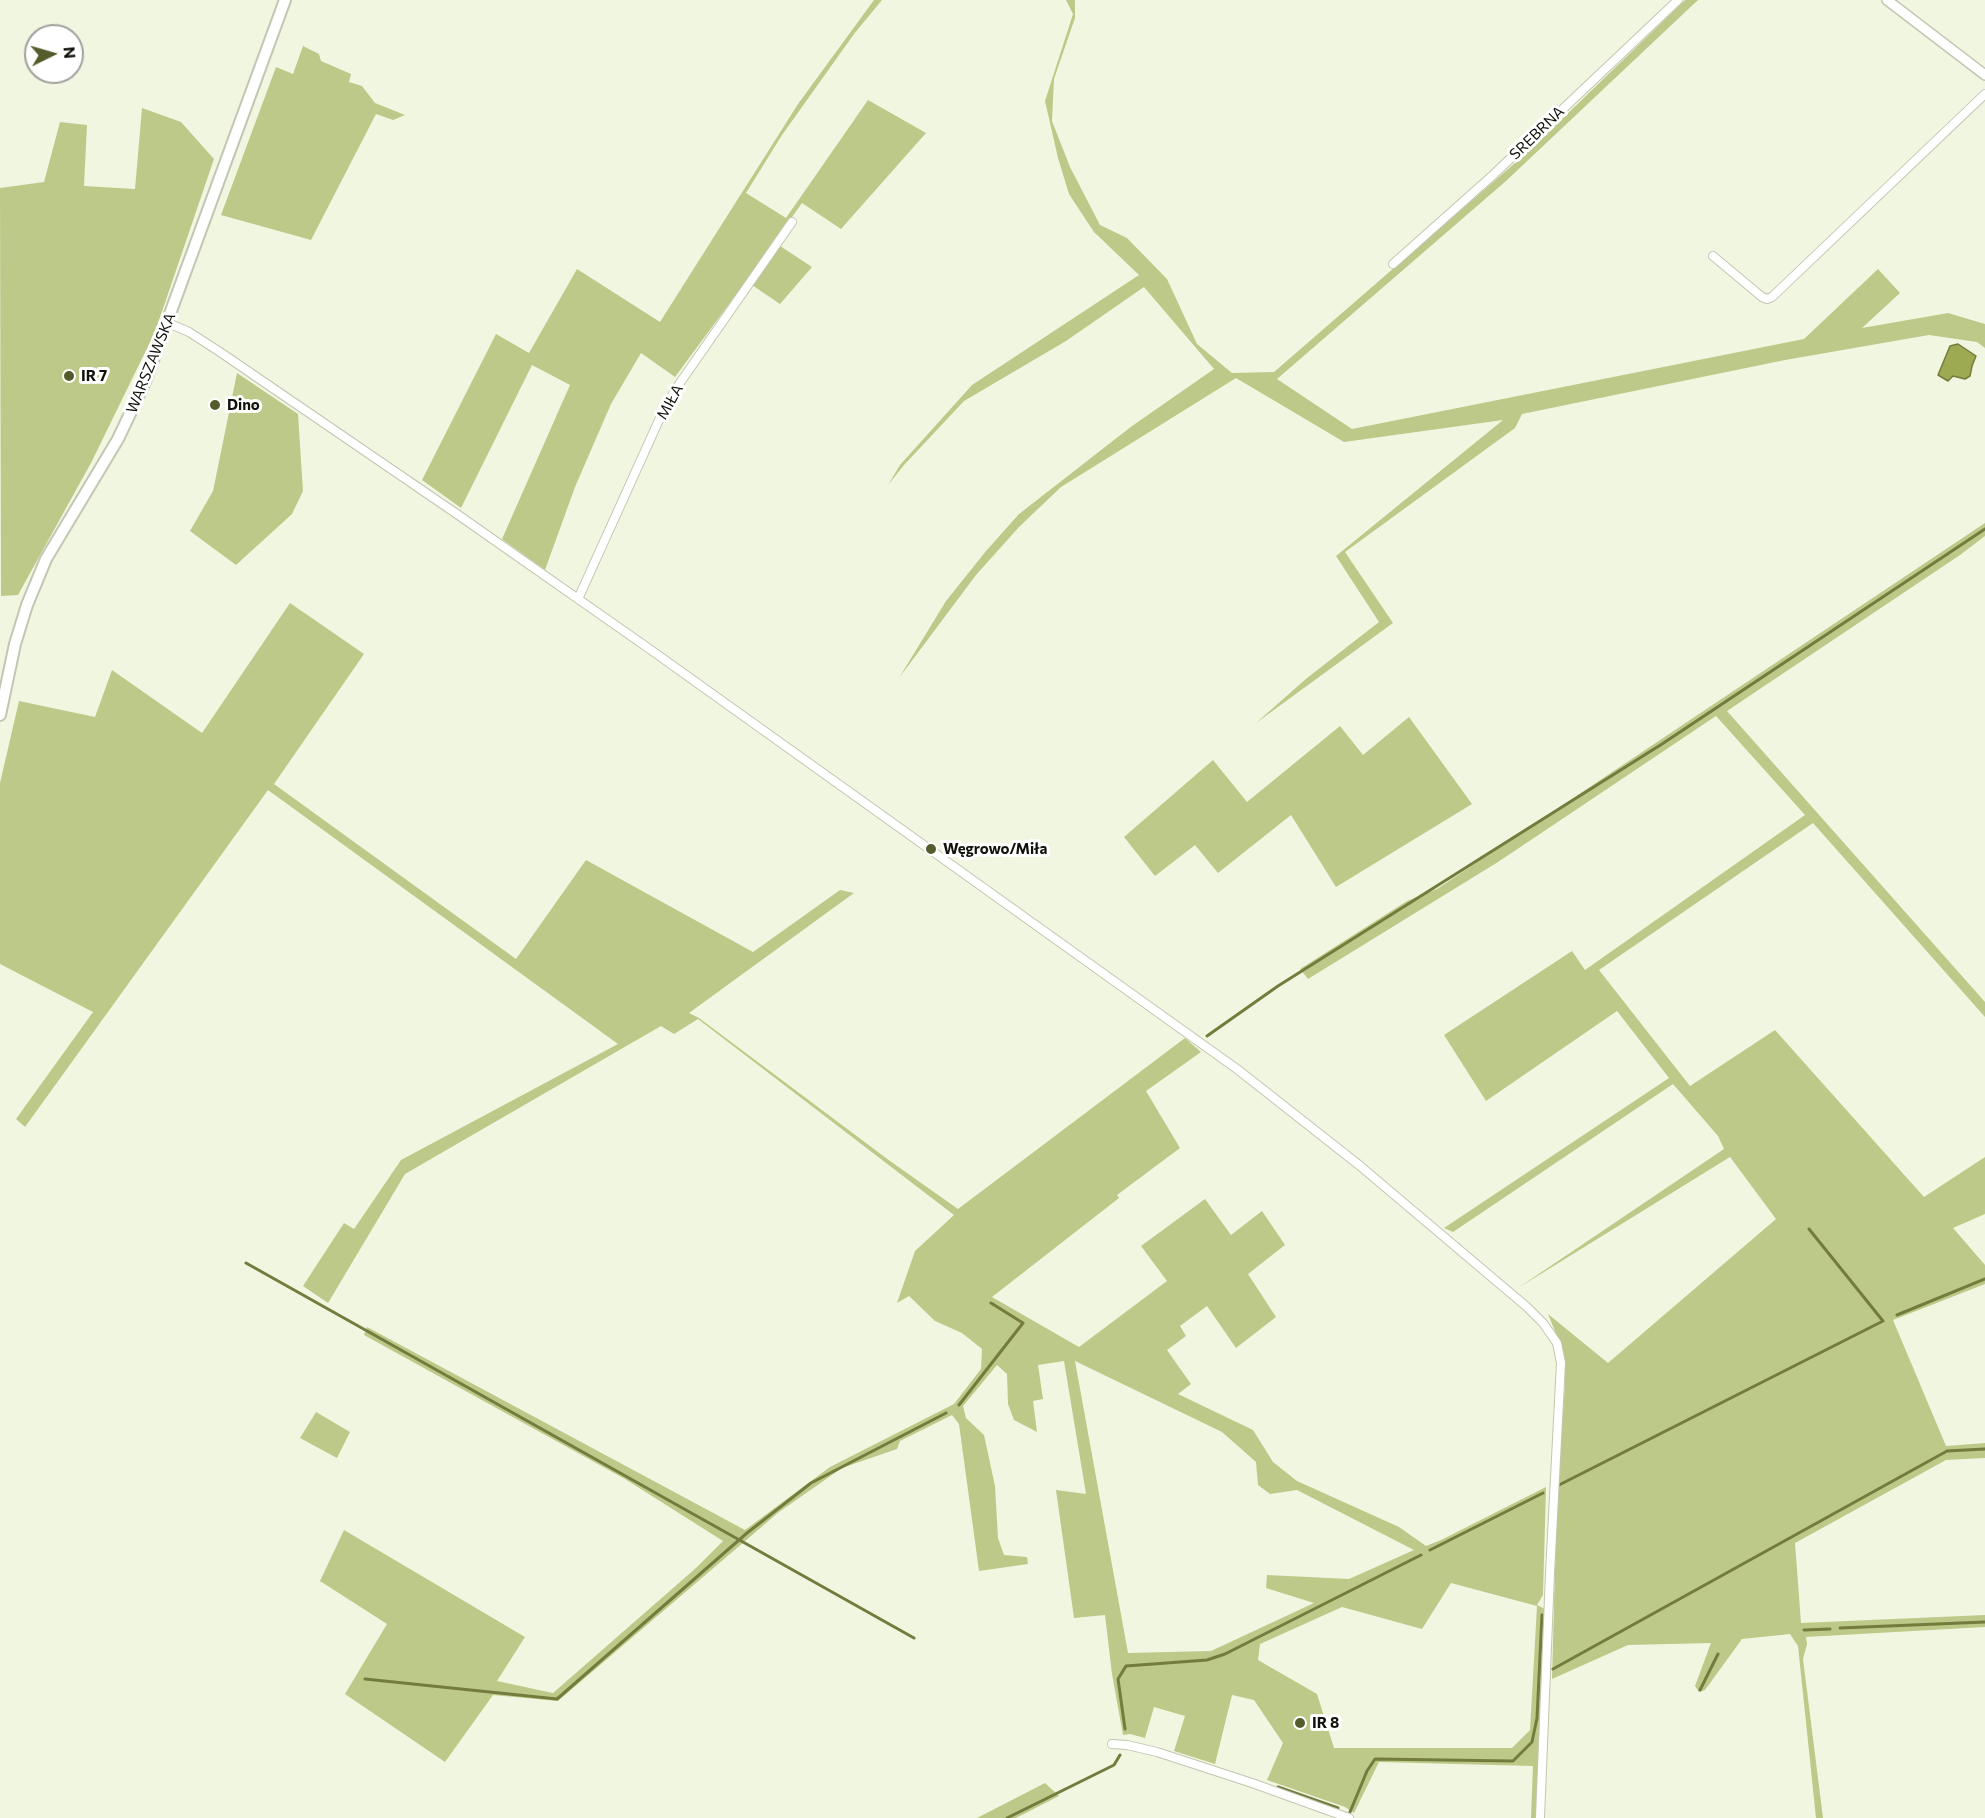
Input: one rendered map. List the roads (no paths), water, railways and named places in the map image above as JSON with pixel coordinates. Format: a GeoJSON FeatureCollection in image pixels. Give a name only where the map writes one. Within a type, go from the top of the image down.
{"type":"FeatureCollection","features":[{"type":"Feature","properties":{"kind":"main road","name":"WARSZAWSKA"},"geometry":{"type":"LineString","coordinates":[[0,715],[20,624],[38,577],[59,534],[132,413],[168,323],[285,0]]}},
{"type":"Feature","properties":{"kind":"street","name":"SREBRNA"},"geometry":{"type":"LineString","coordinates":[[1393,264],[1493,175],[1678,0]]}},
{"type":"Feature","properties":{"kind":"street"},"geometry":{"type":"LineString","coordinates":[[1887,0],[1985,75]]}},
{"type":"Feature","properties":{"kind":"street"},"geometry":{"type":"LineString","coordinates":[[1713,256],[1762,297],[1767,299],[1772,297],[1985,93]]}},
{"type":"Feature","properties":{"kind":"street","name":"MIŁA"},"geometry":{"type":"LineString","coordinates":[[578,599],[659,420],[675,390],[792,222]]}},
{"type":"Feature","properties":{"kind":"street"},"geometry":{"type":"LineString","coordinates":[[168,323],[189,332],[220,352],[454,512],[914,837],[1237,1069],[1359,1164],[1543,1323],[1557,1343],[1561,1363],[1540,1818]]}},
{"type":"Feature","properties":{"kind":"street"},"geometry":{"type":"LineString","coordinates":[[1112,1744],[1157,1752],[1349,1818]]}},
{"type":"Feature","properties":{"kind":"waterway"},"geometry":{"type":"LineString","coordinates":[[1207,1036],[1278,986],[1662,744],[1985,529]]}},
{"type":"Feature","properties":{"kind":"waterway"},"geometry":{"type":"LineString","coordinates":[[1559,1485],[1883,1321],[1809,1229]]}},
{"type":"Feature","properties":{"kind":"waterway"},"geometry":{"type":"LineString","coordinates":[[246,1263],[914,1638]]}},
{"type":"Feature","properties":{"kind":"waterway"},"geometry":{"type":"LineString","coordinates":[[1897,1315],[1985,1279]]}},
{"type":"Feature","properties":{"kind":"waterway"},"geometry":{"type":"LineString","coordinates":[[959,1405],[1023,1323],[991,1303]]}},
{"type":"Feature","properties":{"kind":"waterway"},"geometry":{"type":"LineString","coordinates":[[365,1679],[557,1699],[747,1533],[811,1483],[946,1413]]}},
{"type":"Feature","properties":{"kind":"waterway"},"geometry":{"type":"LineString","coordinates":[[1553,1669],[1947,1451],[1985,1449]]}},
{"type":"Feature","properties":{"kind":"waterway"},"geometry":{"type":"LineString","coordinates":[[1430,1550],[1543,1493]]}},
{"type":"Feature","properties":{"kind":"waterway"},"geometry":{"type":"LineString","coordinates":[[1125,1729],[1118,1679],[1126,1666],[1207,1660],[1225,1654],[1421,1555]]}},
{"type":"Feature","properties":{"kind":"waterway"},"geometry":{"type":"LineString","coordinates":[[1350,1812],[1367,1771],[1375,1759],[1513,1761],[1532,1742],[1537,1718],[1542,1615]]}},
{"type":"Feature","properties":{"kind":"waterway"},"geometry":{"type":"LineString","coordinates":[[1840,1628],[1985,1622]]}},
{"type":"Feature","properties":{"kind":"waterway"},"geometry":{"type":"LineString","coordinates":[[1804,1630],[1830,1629]]}},
{"type":"Feature","properties":{"kind":"waterway"},"geometry":{"type":"LineString","coordinates":[[1700,1690],[1718,1654]]}},
{"type":"Feature","properties":{"kind":"waterway"},"geometry":{"type":"LineString","coordinates":[[1007,1818],[1114,1765],[1120,1755]]}},
{"type":"Feature","properties":{"kind":"waterway"},"geometry":{"type":"LineString","coordinates":[[1278,1787],[1338,1808]]}},
{"type":"Feature","properties":{"kind":"place","name":"IR 7"},"geometry":{"type":"Point","coordinates":[69,376]}},
{"type":"Feature","properties":{"kind":"place","name":"Dino"},"geometry":{"type":"Point","coordinates":[215,405]}},
{"type":"Feature","properties":{"kind":"place","name":"Węgrowo/Miła"},"geometry":{"type":"Point","coordinates":[931,849]}},
{"type":"Feature","properties":{"kind":"place","name":"IR 8"},"geometry":{"type":"Point","coordinates":[1300,1723]}}]}
